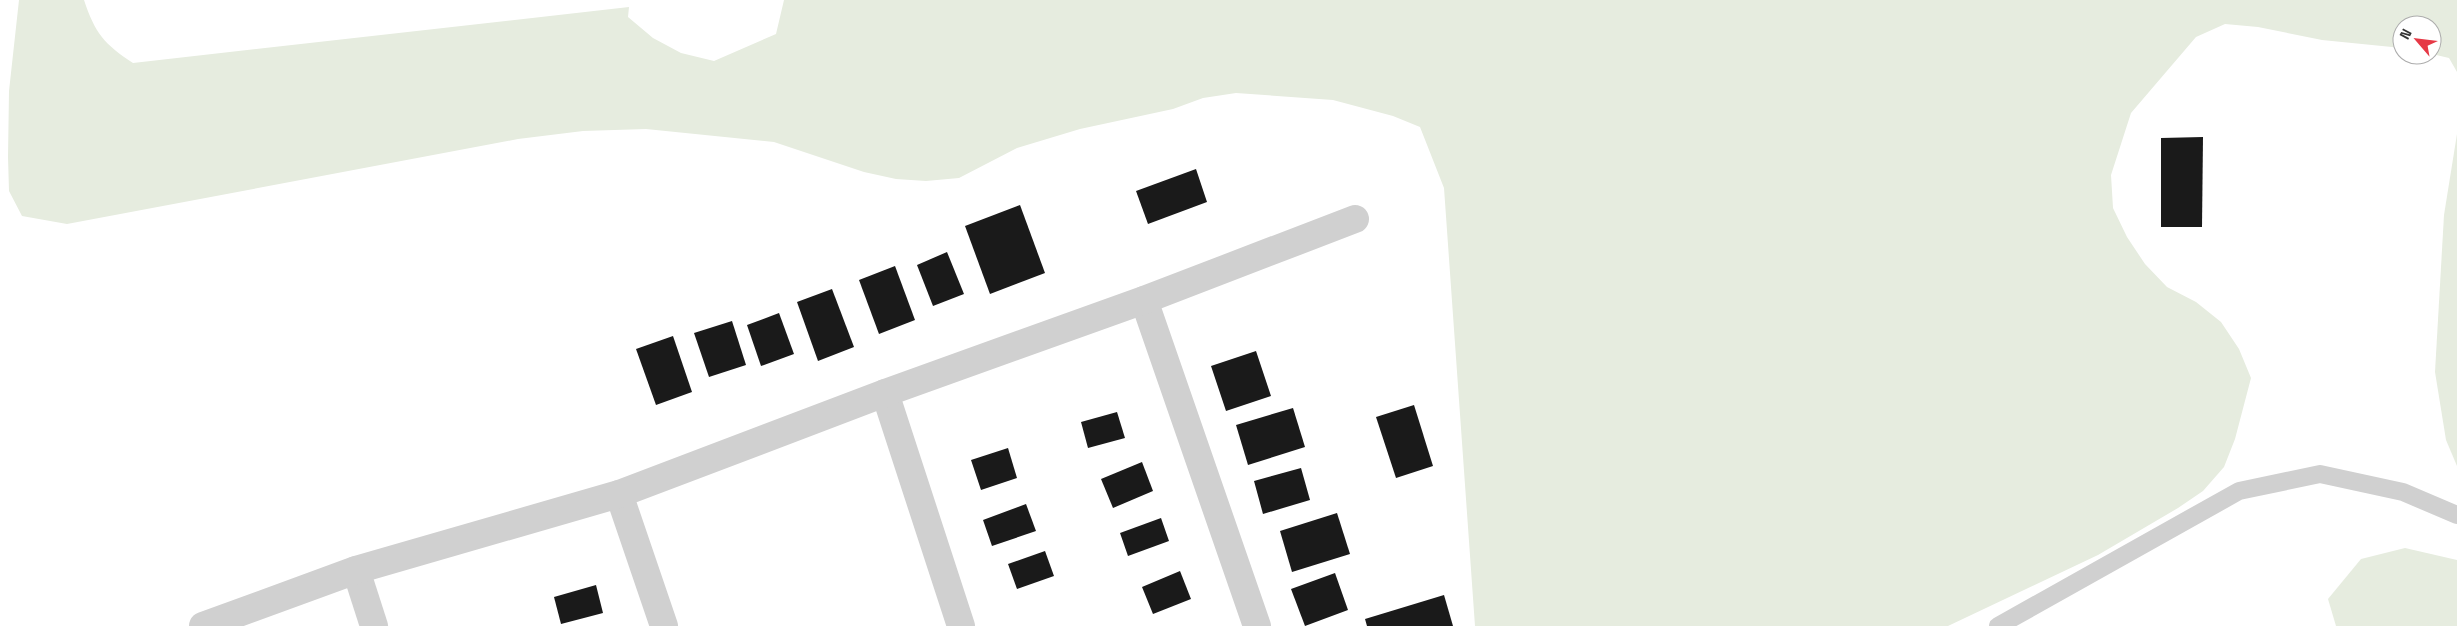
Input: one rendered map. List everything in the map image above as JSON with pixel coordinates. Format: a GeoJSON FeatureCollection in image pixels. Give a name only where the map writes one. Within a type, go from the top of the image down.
{"type":"FeatureCollection","features":[{"type":"Feature","properties":{"kind":"street"},"geometry":{"type":"LineString","coordinates":[[203,626],[356,570],[619,494],[885,393],[1144,300],[1355,219]]}},
{"type":"Feature","properties":{"kind":"street"},"geometry":{"type":"LineString","coordinates":[[1144,300],[1257,626]]}},
{"type":"Feature","properties":{"kind":"street"},"geometry":{"type":"LineString","coordinates":[[885,393],[961,626]]}},
{"type":"Feature","properties":{"kind":"street"},"geometry":{"type":"LineString","coordinates":[[619,494],[664,626]]}},
{"type":"Feature","properties":{"kind":"street"},"geometry":{"type":"LineString","coordinates":[[356,570],[374,626]]}},
{"type":"Feature","properties":{"kind":"lane"},"geometry":{"type":"LineString","coordinates":[[1998,626],[2239,492],[2320,474],[2403,492],[2457,515]]}},
{"type":"Feature","properties":{"kind":"shaded area"},"geometry":{"type":"Polygon","coordinates":[[[19,0],[84,0],[92,21],[102,37],[115,50],[133,63],[629,7],[628,17],[653,38],[681,53],[714,61],[776,34],[784,0],[2457,0],[2457,72],[2449,58],[2442,56],[2442,15],[2392,15],[2392,47],[2322,40],[2258,27],[2225,24],[2196,37],[2131,113],[2111,175],[2113,208],[2127,237],[2145,264],[2167,287],[2196,302],[2221,322],[2239,349],[2251,378],[2235,439],[2224,467],[2203,491],[2178,508],[2098,555],[1948,626],[1475,626],[1444,188],[1420,127],[1393,116],[1333,100],[1236,93],[1203,98],[1173,109],[1080,129],[1017,148],[959,178],[926,181],[896,179],[864,172],[774,142],[646,129],[583,131],[518,139],[67,224],[22,216],[9,191],[9,91],[19,0]]]}},
{"type":"Feature","properties":{"kind":"shaded area"},"geometry":{"type":"Polygon","coordinates":[[[2457,134],[2457,466],[2446,440],[2435,372],[2444,215],[2457,134]]]}},
{"type":"Feature","properties":{"kind":"shaded area"},"geometry":{"type":"Polygon","coordinates":[[[2405,548],[2457,560],[2457,626],[2336,626],[2328,599],[2361,559],[2405,548]]]}},
{"type":"Feature","properties":{"kind":"building"},"geometry":{"type":"Polygon","coordinates":[[[2203,137],[2202,227],[2161,227],[2161,138],[2203,137]]]}},
{"type":"Feature","properties":{"kind":"building"},"geometry":{"type":"Polygon","coordinates":[[[1196,169],[1207,202],[1148,224],[1136,191],[1196,169]]]}},
{"type":"Feature","properties":{"kind":"building"},"geometry":{"type":"Polygon","coordinates":[[[1020,205],[1045,273],[990,294],[965,226],[1020,205]]]}},
{"type":"Feature","properties":{"kind":"building"},"geometry":{"type":"Polygon","coordinates":[[[947,252],[964,294],[933,306],[917,265],[947,252]]]}},
{"type":"Feature","properties":{"kind":"building"},"geometry":{"type":"Polygon","coordinates":[[[895,266],[915,320],[879,334],[859,280],[895,266]]]}},
{"type":"Feature","properties":{"kind":"building"},"geometry":{"type":"Polygon","coordinates":[[[832,289],[854,347],[818,361],[797,302],[832,289]]]}},
{"type":"Feature","properties":{"kind":"building"},"geometry":{"type":"Polygon","coordinates":[[[779,313],[794,354],[761,366],[747,325],[779,313]]]}},
{"type":"Feature","properties":{"kind":"building"},"geometry":{"type":"Polygon","coordinates":[[[732,321],[746,365],[709,377],[694,333],[732,321]]]}},
{"type":"Feature","properties":{"kind":"building"},"geometry":{"type":"Polygon","coordinates":[[[673,336],[692,392],[656,405],[636,349],[673,336]]]}},
{"type":"Feature","properties":{"kind":"building"},"geometry":{"type":"Polygon","coordinates":[[[1256,351],[1271,396],[1226,411],[1211,366],[1256,351]]]}},
{"type":"Feature","properties":{"kind":"building"},"geometry":{"type":"Polygon","coordinates":[[[1414,405],[1433,466],[1396,478],[1376,417],[1414,405]]]}},
{"type":"Feature","properties":{"kind":"building"},"geometry":{"type":"Polygon","coordinates":[[[1293,408],[1305,447],[1248,465],[1236,425],[1293,408]]]}},
{"type":"Feature","properties":{"kind":"building"},"geometry":{"type":"Polygon","coordinates":[[[1117,412],[1125,438],[1088,448],[1081,422],[1117,412]]]}},
{"type":"Feature","properties":{"kind":"building"},"geometry":{"type":"Polygon","coordinates":[[[1008,448],[1017,478],[981,490],[971,460],[1008,448]]]}},
{"type":"Feature","properties":{"kind":"building"},"geometry":{"type":"Polygon","coordinates":[[[1142,462],[1153,491],[1113,508],[1101,479],[1142,462]]]}},
{"type":"Feature","properties":{"kind":"building"},"geometry":{"type":"Polygon","coordinates":[[[1301,468],[1310,500],[1263,514],[1254,481],[1301,468]]]}},
{"type":"Feature","properties":{"kind":"building"},"geometry":{"type":"Polygon","coordinates":[[[1026,504],[1036,531],[992,546],[983,520],[1026,504]]]}},
{"type":"Feature","properties":{"kind":"building"},"geometry":{"type":"Polygon","coordinates":[[[1337,513],[1350,554],[1292,572],[1280,531],[1337,513]]]}},
{"type":"Feature","properties":{"kind":"building"},"geometry":{"type":"Polygon","coordinates":[[[1161,518],[1169,541],[1128,556],[1120,533],[1161,518]]]}},
{"type":"Feature","properties":{"kind":"building"},"geometry":{"type":"Polygon","coordinates":[[[1045,551],[1054,576],[1017,589],[1008,564],[1045,551]]]}},
{"type":"Feature","properties":{"kind":"building"},"geometry":{"type":"Polygon","coordinates":[[[1180,571],[1191,599],[1153,614],[1142,587],[1180,571]]]}},
{"type":"Feature","properties":{"kind":"building"},"geometry":{"type":"Polygon","coordinates":[[[1335,573],[1348,610],[1305,626],[1291,589],[1335,573]]]}},
{"type":"Feature","properties":{"kind":"building"},"geometry":{"type":"Polygon","coordinates":[[[596,585],[603,613],[561,624],[554,597],[596,585]]]}},
{"type":"Feature","properties":{"kind":"building"},"geometry":{"type":"Polygon","coordinates":[[[1444,595],[1453,626],[1367,626],[1365,619],[1444,595]]]}}]}
